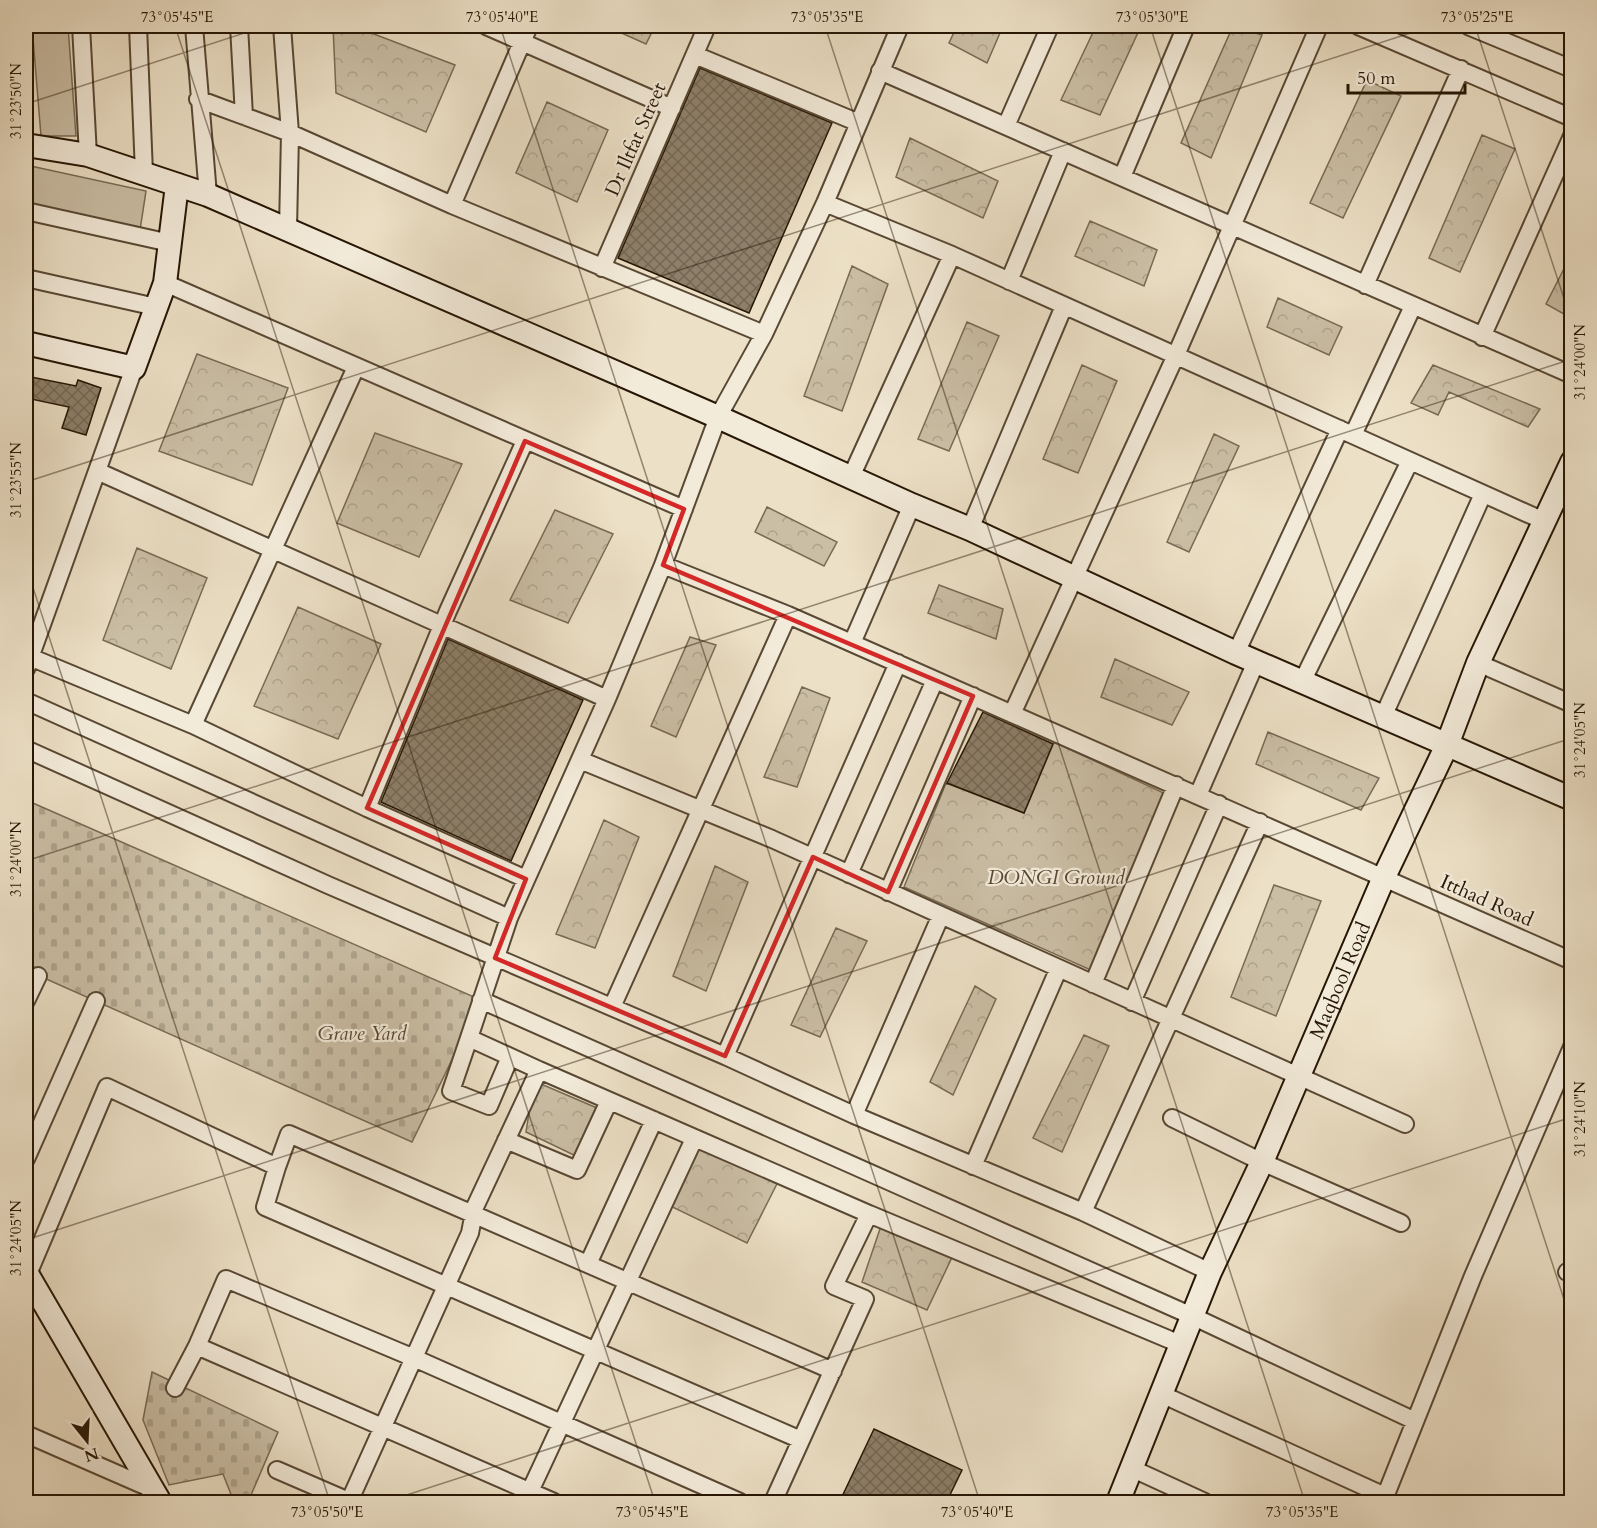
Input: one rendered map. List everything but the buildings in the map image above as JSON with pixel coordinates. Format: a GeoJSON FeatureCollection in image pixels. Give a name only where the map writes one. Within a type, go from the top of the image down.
{"type":"FeatureCollection","features":[{"type":"Feature","properties":{"kind":"street"},"geometry":{"type":"LineString","coordinates":[[81,26],[88,155]]}},
{"type":"Feature","properties":{"kind":"street"},"geometry":{"type":"LineString","coordinates":[[138,26],[144,173]]}},
{"type":"Feature","properties":{"kind":"street"},"geometry":{"type":"LineString","coordinates":[[194,26],[207,195]]}},
{"type":"Feature","properties":{"kind":"street"},"geometry":{"type":"LineString","coordinates":[[239,26],[244,116]]}},
{"type":"Feature","properties":{"kind":"street"},"geometry":{"type":"LineString","coordinates":[[282,26],[290,133],[288,229]]}},
{"type":"Feature","properties":{"kind":"street"},"geometry":{"type":"LineString","coordinates":[[486,26],[525,33],[672,108]]}},
{"type":"Feature","properties":{"kind":"street","name":"Dr Iltfat Street"},"geometry":{"type":"LineString","coordinates":[[602,268],[707,26]]}},
{"type":"Feature","properties":{"kind":"street"},"geometry":{"type":"LineString","coordinates":[[510,1058],[489,1106],[451,1091],[509,918],[607,699],[663,565],[718,417],[764,334],[825,203],[900,26]]}},
{"type":"Feature","properties":{"kind":"street"},"geometry":{"type":"LineString","coordinates":[[1006,126],[1050,26]]}},
{"type":"Feature","properties":{"kind":"street"},"geometry":{"type":"LineString","coordinates":[[1122,177],[1186,26]]}},
{"type":"Feature","properties":{"kind":"street"},"geometry":{"type":"LineString","coordinates":[[1012,714],[1176,355],[1319,26]]}},
{"type":"Feature","properties":{"kind":"street"},"geometry":{"type":"LineString","coordinates":[[1358,26],[1572,118]]}},
{"type":"Feature","properties":{"kind":"street"},"geometry":{"type":"LineString","coordinates":[[1468,26],[1572,69]]}},
{"type":"Feature","properties":{"kind":"street"},"geometry":{"type":"LineString","coordinates":[[452,205],[525,33]]}},
{"type":"Feature","properties":{"kind":"street"},"geometry":{"type":"LineString","coordinates":[[695,55],[859,123]]}},
{"type":"Feature","properties":{"kind":"street"},"geometry":{"type":"LineString","coordinates":[[1365,285],[1461,69]]}},
{"type":"Feature","properties":{"kind":"street"},"geometry":{"type":"LineString","coordinates":[[880,71],[1572,375]]}},
{"type":"Feature","properties":{"kind":"street"},"geometry":{"type":"LineString","coordinates":[[198,99],[290,133],[452,205],[764,334]]}},
{"type":"Feature","properties":{"kind":"street"},"geometry":{"type":"LineString","coordinates":[[1482,337],[1572,136]]}},
{"type":"Feature","properties":{"kind":"street"},"geometry":{"type":"LineString","coordinates":[[26,145],[88,155],[207,195],[288,229],[718,417],[912,506],[970,529],[1246,657],[1572,799]]}},
{"type":"Feature","properties":{"kind":"street"},"geometry":{"type":"LineString","coordinates":[[1010,281],[1064,151]]}},
{"type":"Feature","properties":{"kind":"street"},"geometry":{"type":"LineString","coordinates":[[177,185],[165,283],[28,663],[193,725],[367,808],[525,879]]}},
{"type":"Feature","properties":{"kind":"street"},"geometry":{"type":"LineString","coordinates":[[825,203],[952,255],[1544,521]]}},
{"type":"Feature","properties":{"kind":"street"},"geometry":{"type":"LineString","coordinates":[[26,211],[170,243]]}},
{"type":"Feature","properties":{"kind":"street"},"geometry":{"type":"LineString","coordinates":[[851,477],[952,255]]}},
{"type":"Feature","properties":{"kind":"street"},"geometry":{"type":"LineString","coordinates":[[26,278],[156,307]]}},
{"type":"Feature","properties":{"kind":"street"},"geometry":{"type":"LineString","coordinates":[[165,283],[684,509]]}},
{"type":"Feature","properties":{"kind":"street"},"geometry":{"type":"LineString","coordinates":[[970,529],[1064,306]]}},
{"type":"Feature","properties":{"kind":"street"},"geometry":{"type":"LineString","coordinates":[[1198,795],[1246,657],[1346,432],[1413,306]]}},
{"type":"Feature","properties":{"kind":"street"},"geometry":{"type":"LineString","coordinates":[[26,343],[134,368]]}},
{"type":"Feature","properties":{"kind":"street"},"geometry":{"type":"LineString","coordinates":[[193,725],[356,367]]}},
{"type":"Feature","properties":{"kind":"street"},"geometry":{"type":"LineString","coordinates":[[367,808],[442,625],[525,441]]}},
{"type":"Feature","properties":{"kind":"street"},"geometry":{"type":"LineString","coordinates":[[1302,682],[1410,461]]}},
{"type":"Feature","properties":{"kind":"street","name":"Maqbool Road"},"geometry":{"type":"LineString","coordinates":[[1118,1503],[1210,1272],[1262,1162],[1384,877],[1447,745],[1478,663],[1572,462]]}},
{"type":"Feature","properties":{"kind":"street"},"geometry":{"type":"LineString","coordinates":[[97,471],[607,699]]}},
{"type":"Feature","properties":{"kind":"street"},"geometry":{"type":"LineString","coordinates":[[1383,717],[1483,494]]}},
{"type":"Feature","properties":{"kind":"street"},"geometry":{"type":"LineString","coordinates":[[852,643],[912,506]]}},
{"type":"Feature","properties":{"kind":"street","name":"Itthad Road"},"geometry":{"type":"LineString","coordinates":[[663,565],[788,615],[1572,961]]}},
{"type":"Feature","properties":{"kind":"street"},"geometry":{"type":"LineString","coordinates":[[612,1007],[788,615]]}},
{"type":"Feature","properties":{"kind":"street"},"geometry":{"type":"LineString","coordinates":[[725,1056],[898,663]]}},
{"type":"Feature","properties":{"kind":"street"},"geometry":{"type":"LineString","coordinates":[[1478,663],[1572,704]]}},
{"type":"Feature","properties":{"kind":"street"},"geometry":{"type":"LineString","coordinates":[[849,874],[935,680]]}},
{"type":"Feature","properties":{"kind":"street"},"geometry":{"type":"LineString","coordinates":[[888,892],[973,696]]}},
{"type":"Feature","properties":{"kind":"street"},"geometry":{"type":"LineString","coordinates":[[26,701],[509,918]]}},
{"type":"Feature","properties":{"kind":"street"},"geometry":{"type":"LineString","coordinates":[[26,749],[495,957],[725,1056],[854,1115],[1083,1212],[1210,1272]]}},
{"type":"Feature","properties":{"kind":"street"},"geometry":{"type":"LineString","coordinates":[[579,760],[813,858],[1405,1124]]}},
{"type":"Feature","properties":{"kind":"street"},"geometry":{"type":"LineString","coordinates":[[1093,984],[1176,785]]}},
{"type":"Feature","properties":{"kind":"street"},"geometry":{"type":"LineString","coordinates":[[1132,1002],[1219,804]]}},
{"type":"Feature","properties":{"kind":"street"},"geometry":{"type":"LineString","coordinates":[[1083,1212],[1260,822]]}},
{"type":"Feature","properties":{"kind":"street"},"geometry":{"type":"LineString","coordinates":[[854,1115],[941,915]]}},
{"type":"Feature","properties":{"kind":"street"},"geometry":{"type":"LineString","coordinates":[[974,1166],[1058,970]]}},
{"type":"Feature","properties":{"kind":"street"},"geometry":{"type":"LineString","coordinates":[[26,1001],[38,976]]}},
{"type":"Feature","properties":{"kind":"street"},"geometry":{"type":"LineString","coordinates":[[481,999],[1192,1316],[1415,1421]]}},
{"type":"Feature","properties":{"kind":"street"},"geometry":{"type":"LineString","coordinates":[[26,1159],[96,1001]]}},
{"type":"Feature","properties":{"kind":"street"},"geometry":{"type":"LineString","coordinates":[[469,1038],[868,1214],[1180,1344]]}},
{"type":"Feature","properties":{"kind":"street"},"geometry":{"type":"LineString","coordinates":[[1161,1394],[1384,1500],[1473,1276],[1572,1047]]}},
{"type":"Feature","properties":{"kind":"street"},"geometry":{"type":"LineString","coordinates":[[277,1470],[350,1502],[470,1233],[474,1214],[506,1140],[539,1070]]}},
{"type":"Feature","properties":{"kind":"street"},"geometry":{"type":"LineString","coordinates":[[157,1496],[26,1275],[107,1087],[277,1167]]}},
{"type":"Feature","properties":{"kind":"street"},"geometry":{"type":"LineString","coordinates":[[506,1140],[577,1170],[609,1101]]}},
{"type":"Feature","properties":{"kind":"street"},"geometry":{"type":"LineString","coordinates":[[1172,1118],[1262,1162],[1401,1223]]}},
{"type":"Feature","properties":{"kind":"street"},"geometry":{"type":"LineString","coordinates":[[588,1264],[654,1120]]}},
{"type":"Feature","properties":{"kind":"street"},"geometry":{"type":"LineString","coordinates":[[801,1440],[265,1207],[290,1134],[833,1371]]}},
{"type":"Feature","properties":{"kind":"street"},"geometry":{"type":"LineString","coordinates":[[527,1497],[694,1139]]}},
{"type":"Feature","properties":{"kind":"street"},"geometry":{"type":"LineString","coordinates":[[773,1503],[865,1299],[834,1286],[868,1214]]}},
{"type":"Feature","properties":{"kind":"street"},"geometry":{"type":"LineString","coordinates":[[175,1388],[197,1346],[226,1279],[414,1358],[740,1503]]}},
{"type":"Feature","properties":{"kind":"street"},"geometry":{"type":"LineString","coordinates":[[197,1346],[383,1427],[527,1497],[554,1503]]}},
{"type":"Feature","properties":{"kind":"street"},"geometry":{"type":"LineString","coordinates":[[26,1434],[157,1496]]}},
{"type":"Feature","properties":{"kind":"street"},"geometry":{"type":"LineString","coordinates":[[1133,1469],[1205,1503]]}},
{"type":"Feature","properties":{"kind":"highlighted area"},"geometry":{"type":"Polygon","coordinates":[[[525,441],[684,509],[663,565],[973,696],[888,892],[813,857],[725,1056],[495,958],[526,879],[367,808],[525,441]]]}},
{"type":"Feature","properties":{"kind":"green space"},"geometry":{"type":"Polygon","coordinates":[[[32,26],[68,26],[76,136],[41,136],[32,26]]]}},
{"type":"Feature","properties":{"kind":"green space"},"geometry":{"type":"Polygon","coordinates":[[[333,26],[353,26],[455,65],[426,132],[336,93],[333,26]]]}},
{"type":"Feature","properties":{"kind":"green space"},"geometry":{"type":"Polygon","coordinates":[[[606,26],[655,26],[646,44],[606,26]]]}},
{"type":"Feature","properties":{"kind":"green space"},"geometry":{"type":"Polygon","coordinates":[[[957,26],[1003,26],[987,63],[949,43],[957,26]]]}},
{"type":"Feature","properties":{"kind":"green space"},"geometry":{"type":"Polygon","coordinates":[[[1096,26],[1141,26],[1100,115],[1061,100],[1096,26]]]}},
{"type":"Feature","properties":{"kind":"green space"},"geometry":{"type":"Polygon","coordinates":[[[1233,26],[1262,35],[1211,158],[1181,143],[1233,26]]]}},
{"type":"Feature","properties":{"kind":"green space"},"geometry":{"type":"Polygon","coordinates":[[[1367,80],[1401,96],[1343,218],[1310,203],[1367,80]]]}},
{"type":"Feature","properties":{"kind":"green space"},"geometry":{"type":"Polygon","coordinates":[[[547,102],[608,130],[577,202],[516,173],[547,102]]]}},
{"type":"Feature","properties":{"kind":"green space"},"geometry":{"type":"Polygon","coordinates":[[[1482,135],[1515,149],[1460,272],[1429,258],[1482,135]]]}},
{"type":"Feature","properties":{"kind":"green space"},"geometry":{"type":"Polygon","coordinates":[[[910,138],[998,181],[983,218],[896,177],[910,138]]]}},
{"type":"Feature","properties":{"kind":"green space"},"geometry":{"type":"Polygon","coordinates":[[[26,165],[146,191],[140,230],[26,205],[26,165]]]}},
{"type":"Feature","properties":{"kind":"green space"},"geometry":{"type":"Polygon","coordinates":[[[1090,221],[1157,250],[1144,286],[1075,256],[1090,221]]]}},
{"type":"Feature","properties":{"kind":"green space"},"geometry":{"type":"Polygon","coordinates":[[[1571,255],[1571,318],[1546,304],[1571,255]]]}},
{"type":"Feature","properties":{"kind":"green space"},"geometry":{"type":"Polygon","coordinates":[[[852,266],[888,284],[842,411],[804,396],[852,266]]]}},
{"type":"Feature","properties":{"kind":"green space"},"geometry":{"type":"Polygon","coordinates":[[[1278,298],[1342,327],[1329,355],[1267,327],[1278,298]]]}},
{"type":"Feature","properties":{"kind":"green space"},"geometry":{"type":"Polygon","coordinates":[[[967,322],[999,336],[949,451],[918,439],[967,322]]]}},
{"type":"Feature","properties":{"kind":"green space"},"geometry":{"type":"Polygon","coordinates":[[[197,354],[288,388],[252,485],[159,451],[197,354]]]}},
{"type":"Feature","properties":{"kind":"green space"},"geometry":{"type":"Polygon","coordinates":[[[1082,365],[1117,381],[1078,473],[1043,459],[1082,365]]]}},
{"type":"Feature","properties":{"kind":"green space"},"geometry":{"type":"Polygon","coordinates":[[[1433,365],[1540,409],[1528,427],[1449,392],[1438,415],[1411,403],[1433,365]]]}},
{"type":"Feature","properties":{"kind":"green space"},"geometry":{"type":"Polygon","coordinates":[[[375,433],[462,464],[419,557],[337,523],[375,433]]]}},
{"type":"Feature","properties":{"kind":"green space"},"geometry":{"type":"Polygon","coordinates":[[[1214,434],[1239,446],[1189,552],[1167,542],[1214,434]]]}},
{"type":"Feature","properties":{"kind":"green space"},"geometry":{"type":"Polygon","coordinates":[[[767,507],[837,542],[824,566],[755,532],[767,507]]]}},
{"type":"Feature","properties":{"kind":"green space"},"geometry":{"type":"Polygon","coordinates":[[[555,510],[613,534],[568,623],[510,600],[555,510]]]}},
{"type":"Feature","properties":{"kind":"green space"},"geometry":{"type":"Polygon","coordinates":[[[137,548],[207,578],[171,669],[103,640],[137,548]]]}},
{"type":"Feature","properties":{"kind":"green space"},"geometry":{"type":"Polygon","coordinates":[[[939,585],[1003,609],[996,639],[928,613],[939,585]]]}},
{"type":"Feature","properties":{"kind":"green space"},"geometry":{"type":"Polygon","coordinates":[[[298,607],[381,644],[338,739],[254,706],[298,607]]]}},
{"type":"Feature","properties":{"kind":"green space"},"geometry":{"type":"Polygon","coordinates":[[[690,637],[716,645],[676,737],[651,726],[690,637]]]}},
{"type":"Feature","properties":{"kind":"green space"},"geometry":{"type":"Polygon","coordinates":[[[1115,659],[1189,692],[1172,725],[1101,697],[1115,659]]]}},
{"type":"Feature","properties":{"kind":"green space"},"geometry":{"type":"Polygon","coordinates":[[[802,687],[830,698],[797,787],[764,777],[802,687]]]}},
{"type":"Feature","properties":{"kind":"green space"},"geometry":{"type":"Polygon","coordinates":[[[1268,732],[1379,778],[1361,810],[1256,764],[1268,732]]]}},
{"type":"Feature","properties":{"kind":"green space","name":"DONGI Ground"},"geometry":{"type":"Polygon","coordinates":[[[1054,742],[1168,795],[1093,971],[904,887],[946,783],[1024,813],[1054,742]]]}},
{"type":"Feature","properties":{"kind":"green space","name":"Grave Yard"},"geometry":{"type":"Polygon","coordinates":[[[26,800],[481,1000],[412,1142],[26,970],[26,800]]]}},
{"type":"Feature","properties":{"kind":"green space"},"geometry":{"type":"Polygon","coordinates":[[[604,820],[639,837],[595,948],[556,934],[604,820]]]}},
{"type":"Feature","properties":{"kind":"green space"},"geometry":{"type":"Polygon","coordinates":[[[715,866],[748,882],[706,991],[673,976],[715,866]]]}},
{"type":"Feature","properties":{"kind":"green space"},"geometry":{"type":"Polygon","coordinates":[[[1274,885],[1321,901],[1276,1016],[1231,997],[1274,885]]]}},
{"type":"Feature","properties":{"kind":"green space"},"geometry":{"type":"Polygon","coordinates":[[[836,928],[867,941],[820,1037],[791,1025],[836,928]]]}},
{"type":"Feature","properties":{"kind":"green space"},"geometry":{"type":"Polygon","coordinates":[[[975,986],[996,999],[953,1095],[930,1082],[975,986]]]}},
{"type":"Feature","properties":{"kind":"green space"},"geometry":{"type":"Polygon","coordinates":[[[1084,1035],[1109,1046],[1062,1152],[1033,1138],[1084,1035]]]}},
{"type":"Feature","properties":{"kind":"green space"},"geometry":{"type":"Polygon","coordinates":[[[534,1081],[604,1111],[582,1159],[526,1132],[534,1081]]]}},
{"type":"Feature","properties":{"kind":"green space"},"geometry":{"type":"Polygon","coordinates":[[[694,1139],[781,1176],[747,1243],[664,1203],[694,1139]]]}},
{"type":"Feature","properties":{"kind":"green space"},"geometry":{"type":"Polygon","coordinates":[[[883,1220],[956,1249],[927,1310],[862,1282],[883,1220]]]}},
{"type":"Feature","properties":{"kind":"green space"},"geometry":{"type":"Polygon","coordinates":[[[152,1372],[278,1432],[248,1502],[234,1502],[223,1474],[169,1485],[143,1420],[152,1372]]]}}]}
